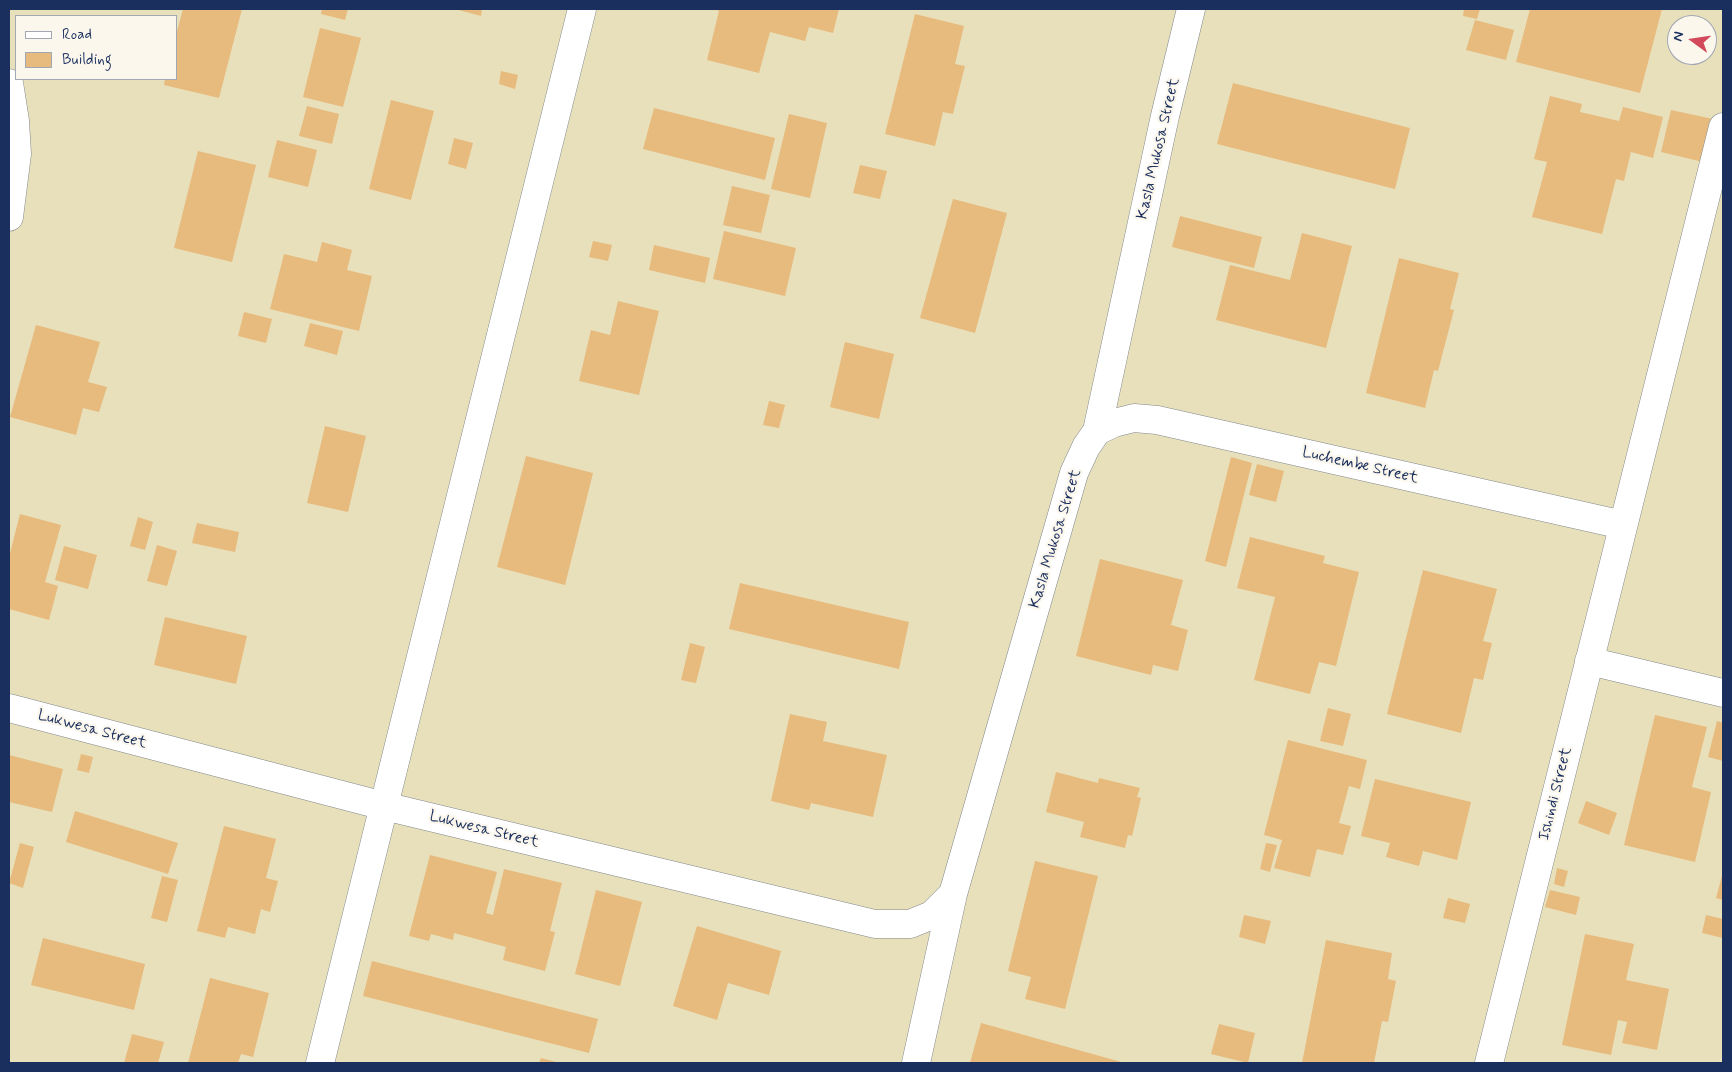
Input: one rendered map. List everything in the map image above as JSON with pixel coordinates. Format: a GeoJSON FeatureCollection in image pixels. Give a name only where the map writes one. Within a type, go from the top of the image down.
{"type":"FeatureCollection","features":[{"type":"Feature","properties":{"kind":"street"},"geometry":{"type":"LineString","coordinates":[[320,1063],[582,9]]}},
{"type":"Feature","properties":{"kind":"street","name":"Kasla Mukosa Street"},"geometry":{"type":"LineString","coordinates":[[916,1063],[953,894],[1074,474],[1086,447],[1097,431],[1191,9]]}},
{"type":"Feature","properties":{"kind":"street"},"geometry":{"type":"LineString","coordinates":[[9,83],[15,121],[17,154],[9,217]]}},
{"type":"Feature","properties":{"kind":"street","name":"Ishindi Street"},"geometry":{"type":"LineString","coordinates":[[1489,1063],[1723,127]]}},
{"type":"Feature","properties":{"kind":"street","name":"Luchembe Street"},"geometry":{"type":"LineString","coordinates":[[1097,431],[1114,423],[1134,418],[1157,420],[1623,525]]}},
{"type":"Feature","properties":{"kind":"street"},"geometry":{"type":"LineString","coordinates":[[1589,661],[1723,694]]}},
{"type":"Feature","properties":{"kind":"street","name":"Lukwesa Street"},"geometry":{"type":"LineString","coordinates":[[9,708],[384,806],[875,924],[910,924],[932,915],[953,894]]}},
{"type":"Feature","properties":{"kind":"building"},"geometry":{"type":"Polygon","coordinates":[[[183,9],[242,9],[219,98],[164,85],[165,80],[178,80],[178,28],[183,9]]]}},
{"type":"Feature","properties":{"kind":"building"},"geometry":{"type":"Polygon","coordinates":[[[322,9],[348,9],[345,20],[321,14],[322,9]]]}},
{"type":"Feature","properties":{"kind":"building"},"geometry":{"type":"Polygon","coordinates":[[[455,9],[482,9],[481,16],[455,9]]]}},
{"type":"Feature","properties":{"kind":"building"},"geometry":{"type":"Polygon","coordinates":[[[715,9],[839,9],[833,33],[809,27],[805,41],[770,32],[759,73],[707,60],[719,11],[715,9]]]}},
{"type":"Feature","properties":{"kind":"building"},"geometry":{"type":"Polygon","coordinates":[[[1464,9],[1480,9],[1477,19],[1463,16],[1464,9]]]}},
{"type":"Feature","properties":{"kind":"building"},"geometry":{"type":"Polygon","coordinates":[[[1530,9],[1662,9],[1640,93],[1516,62],[1530,9]]]}},
{"type":"Feature","properties":{"kind":"building"},"geometry":{"type":"Polygon","coordinates":[[[915,14],[964,26],[955,64],[965,66],[953,114],[943,112],[935,146],[885,134],[915,14]]]}},
{"type":"Feature","properties":{"kind":"building"},"geometry":{"type":"Polygon","coordinates":[[[1475,20],[1514,30],[1506,60],[1466,50],[1475,20]]]}},
{"type":"Feature","properties":{"kind":"building"},"geometry":{"type":"Polygon","coordinates":[[[320,28],[361,38],[343,107],[303,97],[320,28]]]}},
{"type":"Feature","properties":{"kind":"building"},"geometry":{"type":"Polygon","coordinates":[[[501,71],[518,75],[515,89],[499,84],[501,71]]]}},
{"type":"Feature","properties":{"kind":"building"},"geometry":{"type":"Polygon","coordinates":[[[1233,83],[1410,128],[1395,189],[1217,144],[1233,83]]]}},
{"type":"Feature","properties":{"kind":"building"},"geometry":{"type":"Polygon","coordinates":[[[1550,96],[1582,104],[1580,112],[1619,121],[1623,107],[1663,117],[1653,158],[1631,152],[1624,181],[1616,179],[1602,234],[1532,217],[1547,162],[1534,159],[1550,96]]]}},
{"type":"Feature","properties":{"kind":"building"},"geometry":{"type":"Polygon","coordinates":[[[391,100],[434,111],[411,200],[369,189],[391,100]]]}},
{"type":"Feature","properties":{"kind":"building"},"geometry":{"type":"Polygon","coordinates":[[[307,106],[339,114],[332,144],[299,136],[307,106]]]}},
{"type":"Feature","properties":{"kind":"building"},"geometry":{"type":"Polygon","coordinates":[[[654,108],[775,138],[765,180],[643,149],[654,108]]]}},
{"type":"Feature","properties":{"kind":"building"},"geometry":{"type":"Polygon","coordinates":[[[1671,110],[1713,119],[1703,162],[1661,152],[1671,110]]]}},
{"type":"Feature","properties":{"kind":"building"},"geometry":{"type":"Polygon","coordinates":[[[789,114],[827,123],[810,198],[771,189],[789,114]]]}},
{"type":"Feature","properties":{"kind":"building"},"geometry":{"type":"Polygon","coordinates":[[[454,138],[473,143],[466,169],[448,164],[454,138]]]}},
{"type":"Feature","properties":{"kind":"building"},"geometry":{"type":"Polygon","coordinates":[[[277,140],[317,150],[308,187],[268,177],[277,140]]]}},
{"type":"Feature","properties":{"kind":"building"},"geometry":{"type":"Polygon","coordinates":[[[198,151],[256,165],[232,262],[174,248],[198,151]]]}},
{"type":"Feature","properties":{"kind":"building"},"geometry":{"type":"Polygon","coordinates":[[[860,165],[887,171],[880,199],[853,193],[860,165]]]}},
{"type":"Feature","properties":{"kind":"building"},"geometry":{"type":"Polygon","coordinates":[[[732,186],[770,195],[761,233],[723,225],[732,186]]]}},
{"type":"Feature","properties":{"kind":"building"},"geometry":{"type":"Polygon","coordinates":[[[953,199],[1007,213],[975,333],[920,318],[953,199]]]}},
{"type":"Feature","properties":{"kind":"building"},"geometry":{"type":"Polygon","coordinates":[[[1180,216],[1262,237],[1254,268],[1172,247],[1180,216]]]}},
{"type":"Feature","properties":{"kind":"building"},"geometry":{"type":"Polygon","coordinates":[[[724,231],[796,248],[785,296],[713,279],[724,231]]]}},
{"type":"Feature","properties":{"kind":"building"},"geometry":{"type":"Polygon","coordinates":[[[1302,233],[1352,246],[1326,348],[1216,320],[1230,265],[1290,280],[1302,233]]]}},
{"type":"Feature","properties":{"kind":"building"},"geometry":{"type":"Polygon","coordinates":[[[593,241],[612,245],[608,261],[589,257],[593,241]]]}},
{"type":"Feature","properties":{"kind":"building"},"geometry":{"type":"Polygon","coordinates":[[[322,242],[352,250],[347,270],[372,276],[359,331],[270,309],[284,254],[317,262],[322,242]]]}},
{"type":"Feature","properties":{"kind":"building"},"geometry":{"type":"Polygon","coordinates":[[[654,245],[710,258],[705,283],[649,270],[654,245]]]}},
{"type":"Feature","properties":{"kind":"building"},"geometry":{"type":"Polygon","coordinates":[[[1399,258],[1459,273],[1450,309],[1454,310],[1438,371],[1434,370],[1425,408],[1366,393],[1399,258]]]}},
{"type":"Feature","properties":{"kind":"building"},"geometry":{"type":"Polygon","coordinates":[[[618,301],[659,311],[639,395],[579,381],[591,330],[610,335],[618,301]]]}},
{"type":"Feature","properties":{"kind":"building"},"geometry":{"type":"Polygon","coordinates":[[[244,312],[272,319],[266,343],[238,336],[244,312]]]}},
{"type":"Feature","properties":{"kind":"building"},"geometry":{"type":"Polygon","coordinates":[[[310,323],[343,331],[337,355],[304,346],[310,323]]]}},
{"type":"Feature","properties":{"kind":"building"},"geometry":{"type":"Polygon","coordinates":[[[36,325],[100,342],[88,382],[107,387],[99,412],[83,408],[76,435],[10,417],[36,325]]]}},
{"type":"Feature","properties":{"kind":"building"},"geometry":{"type":"Polygon","coordinates":[[[845,342],[894,354],[879,419],[830,407],[845,342]]]}},
{"type":"Feature","properties":{"kind":"building"},"geometry":{"type":"Polygon","coordinates":[[[769,401],[785,405],[779,428],[763,425],[769,401]]]}},
{"type":"Feature","properties":{"kind":"building"},"geometry":{"type":"Polygon","coordinates":[[[325,426],[366,436],[348,512],[307,503],[325,426]]]}},
{"type":"Feature","properties":{"kind":"building"},"geometry":{"type":"Polygon","coordinates":[[[526,456],[593,473],[565,585],[497,567],[526,456]]]}},
{"type":"Feature","properties":{"kind":"building"},"geometry":{"type":"Polygon","coordinates":[[[1231,457],[1252,463],[1226,567],[1205,561],[1231,457]]]}},
{"type":"Feature","properties":{"kind":"building"},"geometry":{"type":"Polygon","coordinates":[[[1257,464],[1284,471],[1276,502],[1249,495],[1257,464]]]}},
{"type":"Feature","properties":{"kind":"building"},"geometry":{"type":"Polygon","coordinates":[[[20,514],[61,525],[45,582],[58,586],[49,620],[9,609],[9,557],[20,514]]]}},
{"type":"Feature","properties":{"kind":"building"},"geometry":{"type":"Polygon","coordinates":[[[138,517],[153,522],[145,550],[130,546],[138,517]]]}},
{"type":"Feature","properties":{"kind":"building"},"geometry":{"type":"Polygon","coordinates":[[[197,523],[239,532],[235,552],[192,543],[197,523]]]}},
{"type":"Feature","properties":{"kind":"building"},"geometry":{"type":"Polygon","coordinates":[[[1250,537],[1325,556],[1323,563],[1359,572],[1336,666],[1319,662],[1310,694],[1254,680],[1275,597],[1237,588],[1250,537]]]}},
{"type":"Feature","properties":{"kind":"building"},"geometry":{"type":"Polygon","coordinates":[[[157,545],[177,551],[167,586],[147,581],[157,545]]]}},
{"type":"Feature","properties":{"kind":"building"},"geometry":{"type":"Polygon","coordinates":[[[64,546],[97,555],[88,589],[55,580],[64,546]]]}},
{"type":"Feature","properties":{"kind":"building"},"geometry":{"type":"Polygon","coordinates":[[[1100,559],[1183,580],[1171,625],[1188,630],[1178,671],[1153,665],[1151,675],[1076,656],[1100,559]]]}},
{"type":"Feature","properties":{"kind":"building"},"geometry":{"type":"Polygon","coordinates":[[[1423,570],[1497,589],[1483,641],[1492,643],[1483,680],[1474,678],[1461,733],[1387,714],[1423,570]]]}},
{"type":"Feature","properties":{"kind":"building"},"geometry":{"type":"Polygon","coordinates":[[[740,583],[909,622],[899,669],[729,629],[740,583]]]}},
{"type":"Feature","properties":{"kind":"building"},"geometry":{"type":"Polygon","coordinates":[[[165,617],[247,636],[236,684],[154,665],[165,617]]]}},
{"type":"Feature","properties":{"kind":"building"},"geometry":{"type":"Polygon","coordinates":[[[690,643],[705,647],[696,683],[681,680],[690,643]]]}},
{"type":"Feature","properties":{"kind":"building"},"geometry":{"type":"Polygon","coordinates":[[[1328,708],[1351,714],[1343,746],[1320,741],[1328,708]]]}},
{"type":"Feature","properties":{"kind":"building"},"geometry":{"type":"Polygon","coordinates":[[[790,714],[827,722],[823,741],[887,755],[873,817],[811,803],[809,810],[771,801],[790,714]]]}},
{"type":"Feature","properties":{"kind":"building"},"geometry":{"type":"Polygon","coordinates":[[[1655,715],[1707,727],[1692,787],[1711,792],[1695,862],[1624,845],[1655,715]]]}},
{"type":"Feature","properties":{"kind":"building"},"geometry":{"type":"Polygon","coordinates":[[[1717,721],[1723,723],[1723,761],[1708,757],[1717,721]]]}},
{"type":"Feature","properties":{"kind":"building"},"geometry":{"type":"Polygon","coordinates":[[[1288,740],[1367,760],[1360,789],[1349,786],[1339,823],[1351,826],[1343,855],[1317,849],[1310,877],[1274,868],[1282,840],[1264,835],[1288,740]]]}},
{"type":"Feature","properties":{"kind":"building"},"geometry":{"type":"Polygon","coordinates":[[[81,754],[93,757],[89,773],[77,770],[81,754]]]}},
{"type":"Feature","properties":{"kind":"building"},"geometry":{"type":"Polygon","coordinates":[[[9,755],[63,769],[52,812],[9,802],[9,755]]]}},
{"type":"Feature","properties":{"kind":"building"},"geometry":{"type":"Polygon","coordinates":[[[1056,772],[1098,783],[1099,778],[1140,788],[1137,797],[1141,798],[1132,836],[1128,835],[1125,848],[1080,837],[1084,822],[1046,812],[1056,772]]]}},
{"type":"Feature","properties":{"kind":"building"},"geometry":{"type":"Polygon","coordinates":[[[1375,779],[1471,802],[1457,860],[1423,851],[1419,866],[1386,857],[1390,843],[1361,836],[1375,779]]]}},
{"type":"Feature","properties":{"kind":"building"},"geometry":{"type":"Polygon","coordinates":[[[1586,801],[1617,813],[1609,835],[1578,823],[1586,801]]]}},
{"type":"Feature","properties":{"kind":"building"},"geometry":{"type":"Polygon","coordinates":[[[75,811],[178,843],[168,874],[66,842],[75,811]]]}},
{"type":"Feature","properties":{"kind":"building"},"geometry":{"type":"Polygon","coordinates":[[[224,826],[276,839],[266,878],[278,881],[270,912],[261,909],[255,934],[228,927],[225,938],[197,931],[224,826]]]}},
{"type":"Feature","properties":{"kind":"building"},"geometry":{"type":"Polygon","coordinates":[[[20,843],[34,847],[23,888],[9,883],[20,843]]]}},
{"type":"Feature","properties":{"kind":"building"},"geometry":{"type":"Polygon","coordinates":[[[1266,843],[1277,845],[1270,872],[1260,869],[1266,843]]]}},
{"type":"Feature","properties":{"kind":"building"},"geometry":{"type":"Polygon","coordinates":[[[430,855],[497,872],[486,913],[493,915],[504,869],[562,883],[550,931],[555,932],[545,971],[503,960],[506,947],[454,933],[453,940],[431,934],[429,941],[409,936],[430,855]]]}},
{"type":"Feature","properties":{"kind":"building"},"geometry":{"type":"Polygon","coordinates":[[[1035,861],[1098,876],[1065,1009],[1025,999],[1031,977],[1008,971],[1035,861]]]}},
{"type":"Feature","properties":{"kind":"building"},"geometry":{"type":"Polygon","coordinates":[[[1557,868],[1568,871],[1564,887],[1554,884],[1557,868]]]}},
{"type":"Feature","properties":{"kind":"building"},"geometry":{"type":"Polygon","coordinates":[[[1723,872],[1723,900],[1716,898],[1723,872]]]}},
{"type":"Feature","properties":{"kind":"building"},"geometry":{"type":"Polygon","coordinates":[[[162,876],[178,880],[167,922],[151,918],[162,876]]]}},
{"type":"Feature","properties":{"kind":"building"},"geometry":{"type":"Polygon","coordinates":[[[596,890],[642,902],[620,986],[575,974],[596,890]]]}},
{"type":"Feature","properties":{"kind":"building"},"geometry":{"type":"Polygon","coordinates":[[[1550,890],[1580,897],[1576,915],[1545,907],[1550,890]]]}},
{"type":"Feature","properties":{"kind":"building"},"geometry":{"type":"Polygon","coordinates":[[[1448,898],[1470,904],[1465,923],[1443,918],[1448,898]]]}},
{"type":"Feature","properties":{"kind":"building"},"geometry":{"type":"Polygon","coordinates":[[[1244,915],[1271,921],[1265,944],[1239,937],[1244,915]]]}},
{"type":"Feature","properties":{"kind":"building"},"geometry":{"type":"Polygon","coordinates":[[[1706,915],[1723,919],[1723,938],[1702,933],[1706,915]]]}},
{"type":"Feature","properties":{"kind":"building"},"geometry":{"type":"Polygon","coordinates":[[[697,926],[781,951],[769,995],[728,983],[717,1020],[673,1006],[697,926]]]}},
{"type":"Feature","properties":{"kind":"building"},"geometry":{"type":"Polygon","coordinates":[[[1585,934],[1634,944],[1626,980],[1669,989],[1657,1050],[1622,1043],[1627,1022],[1618,1020],[1611,1055],[1562,1045],[1585,934]]]}},
{"type":"Feature","properties":{"kind":"building"},"geometry":{"type":"Polygon","coordinates":[[[43,938],[145,964],[134,1010],[31,985],[43,938]]]}},
{"type":"Feature","properties":{"kind":"building"},"geometry":{"type":"Polygon","coordinates":[[[1326,940],[1392,953],[1388,979],[1396,981],[1388,1022],[1382,1021],[1374,1063],[1302,1063],[1326,940]]]}},
{"type":"Feature","properties":{"kind":"building"},"geometry":{"type":"Polygon","coordinates":[[[372,961],[598,1019],[589,1053],[363,996],[372,961]]]}},
{"type":"Feature","properties":{"kind":"building"},"geometry":{"type":"Polygon","coordinates":[[[210,978],[269,993],[253,1057],[241,1054],[238,1063],[188,1063],[210,978]]]}},
{"type":"Feature","properties":{"kind":"building"},"geometry":{"type":"Polygon","coordinates":[[[981,1023],[1125,1063],[970,1063],[981,1023]]]}},
{"type":"Feature","properties":{"kind":"building"},"geometry":{"type":"Polygon","coordinates":[[[1219,1024],[1255,1033],[1248,1063],[1211,1054],[1219,1024]]]}},
{"type":"Feature","properties":{"kind":"building"},"geometry":{"type":"Polygon","coordinates":[[[132,1034],[164,1042],[158,1063],[124,1063],[132,1034]]]}},
{"type":"Feature","properties":{"kind":"building"},"geometry":{"type":"Polygon","coordinates":[[[541,1058],[560,1063],[539,1063],[541,1058]]]}}]}
